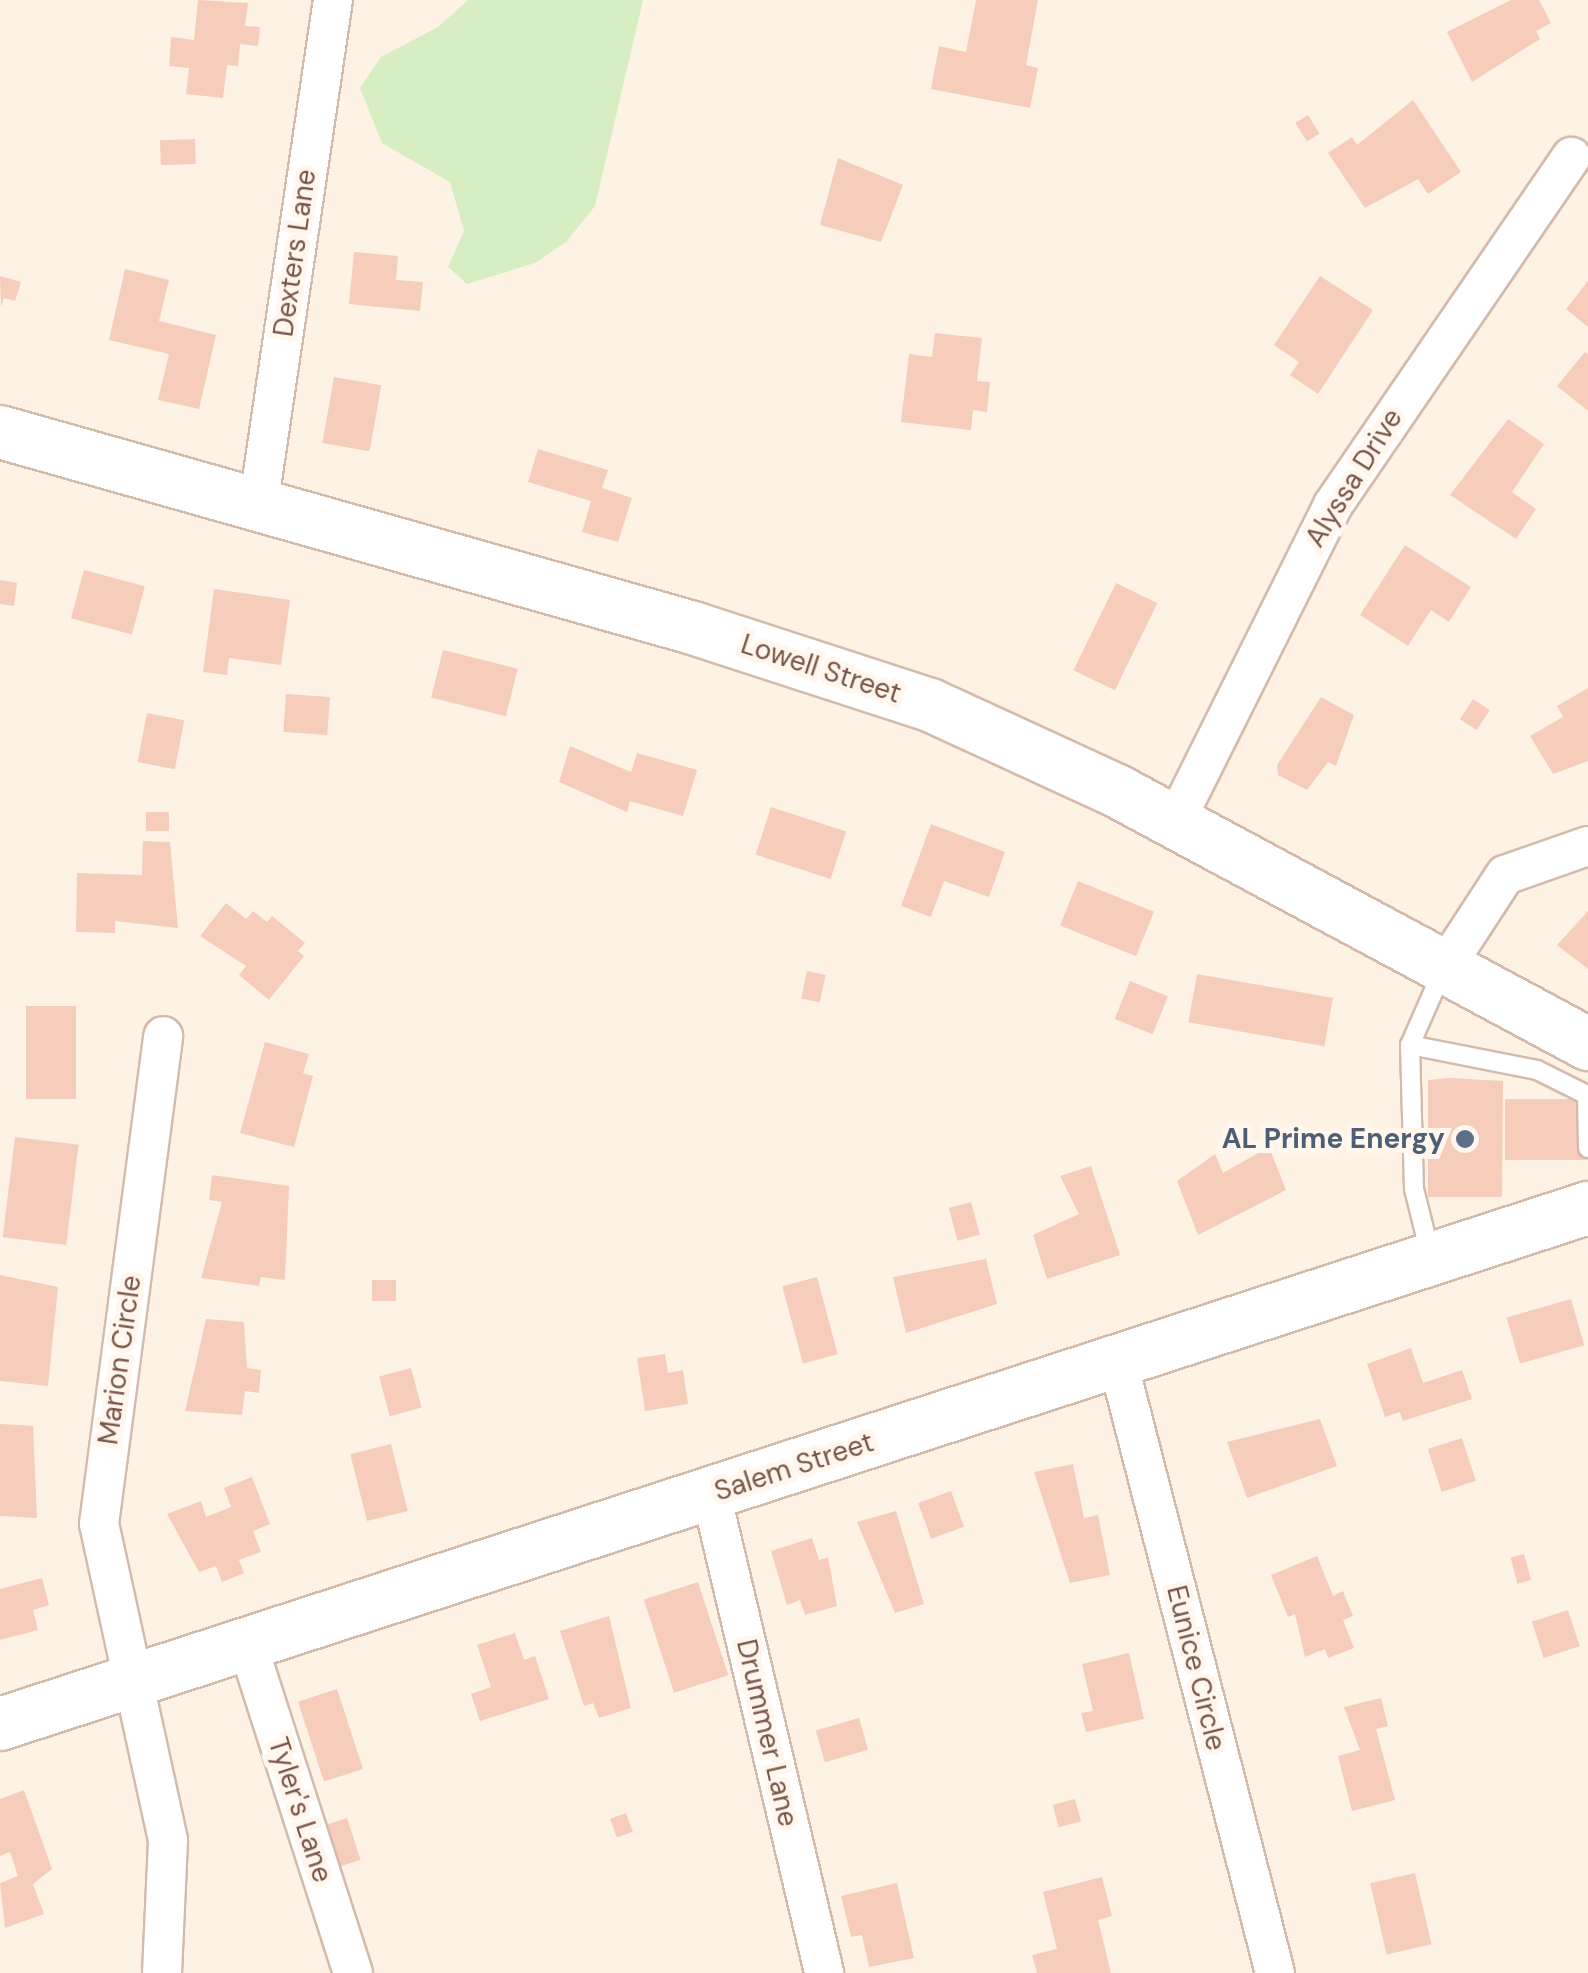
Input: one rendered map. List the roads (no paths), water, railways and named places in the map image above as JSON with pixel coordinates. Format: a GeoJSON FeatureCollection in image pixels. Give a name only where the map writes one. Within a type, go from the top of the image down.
{"type":"FeatureCollection","features":[{"type":"Feature","properties":{"kind":"main road","name":"Lowell Street"},"geometry":{"type":"LineString","coordinates":[[0,432],[830,670],[998,734],[1176,822],[1444,967],[1558,1049]]}},
{"type":"Feature","properties":{"kind":"main road","name":"Salem Street"},"geometry":{"type":"LineString","coordinates":[[0,1724],[1588,1208]]}},
{"type":"Feature","properties":{"kind":"street","name":"Dexters Lane"},"geometry":{"type":"LineString","coordinates":[[258,507],[332,0]]}},
{"type":"Feature","properties":{"kind":"street","name":"Alyssa Drive"},"geometry":{"type":"LineString","coordinates":[[1176,822],[1333,505],[1571,158]]}},
{"type":"Feature","properties":{"kind":"street"},"geometry":{"type":"LineString","coordinates":[[1444,967],[1505,875],[1588,846]]}},
{"type":"Feature","properties":{"kind":"street","name":"Marion Circle"},"geometry":{"type":"LineString","coordinates":[[162,1973],[168,1840],[131,1682],[100,1516],[163,1036]]}},
{"type":"Feature","properties":{"kind":"street","name":"Eunice Circle"},"geometry":{"type":"LineString","coordinates":[[1118,1362],[1275,1973]]}},
{"type":"Feature","properties":{"kind":"street","name":"Drummer Lane"},"geometry":{"type":"LineString","coordinates":[[711,1494],[824,1973]]}},
{"type":"Feature","properties":{"kind":"street","name":"Tyler's Lane"},"geometry":{"type":"LineString","coordinates":[[248,1646],[353,1973]]}},
{"type":"Feature","properties":{"kind":"lane"},"geometry":{"type":"LineString","coordinates":[[1431,1257],[1414,1189],[1410,1045],[1444,967]]}},
{"type":"Feature","properties":{"kind":"lane"},"geometry":{"type":"LineString","coordinates":[[1410,1045],[1558,1049],[1586,1095],[1588,1148]]}},
{"type":"Feature","properties":{"kind":"place","name":"AL Prime Energy"},"geometry":{"type":"Point","coordinates":[1465,1139]}}]}
